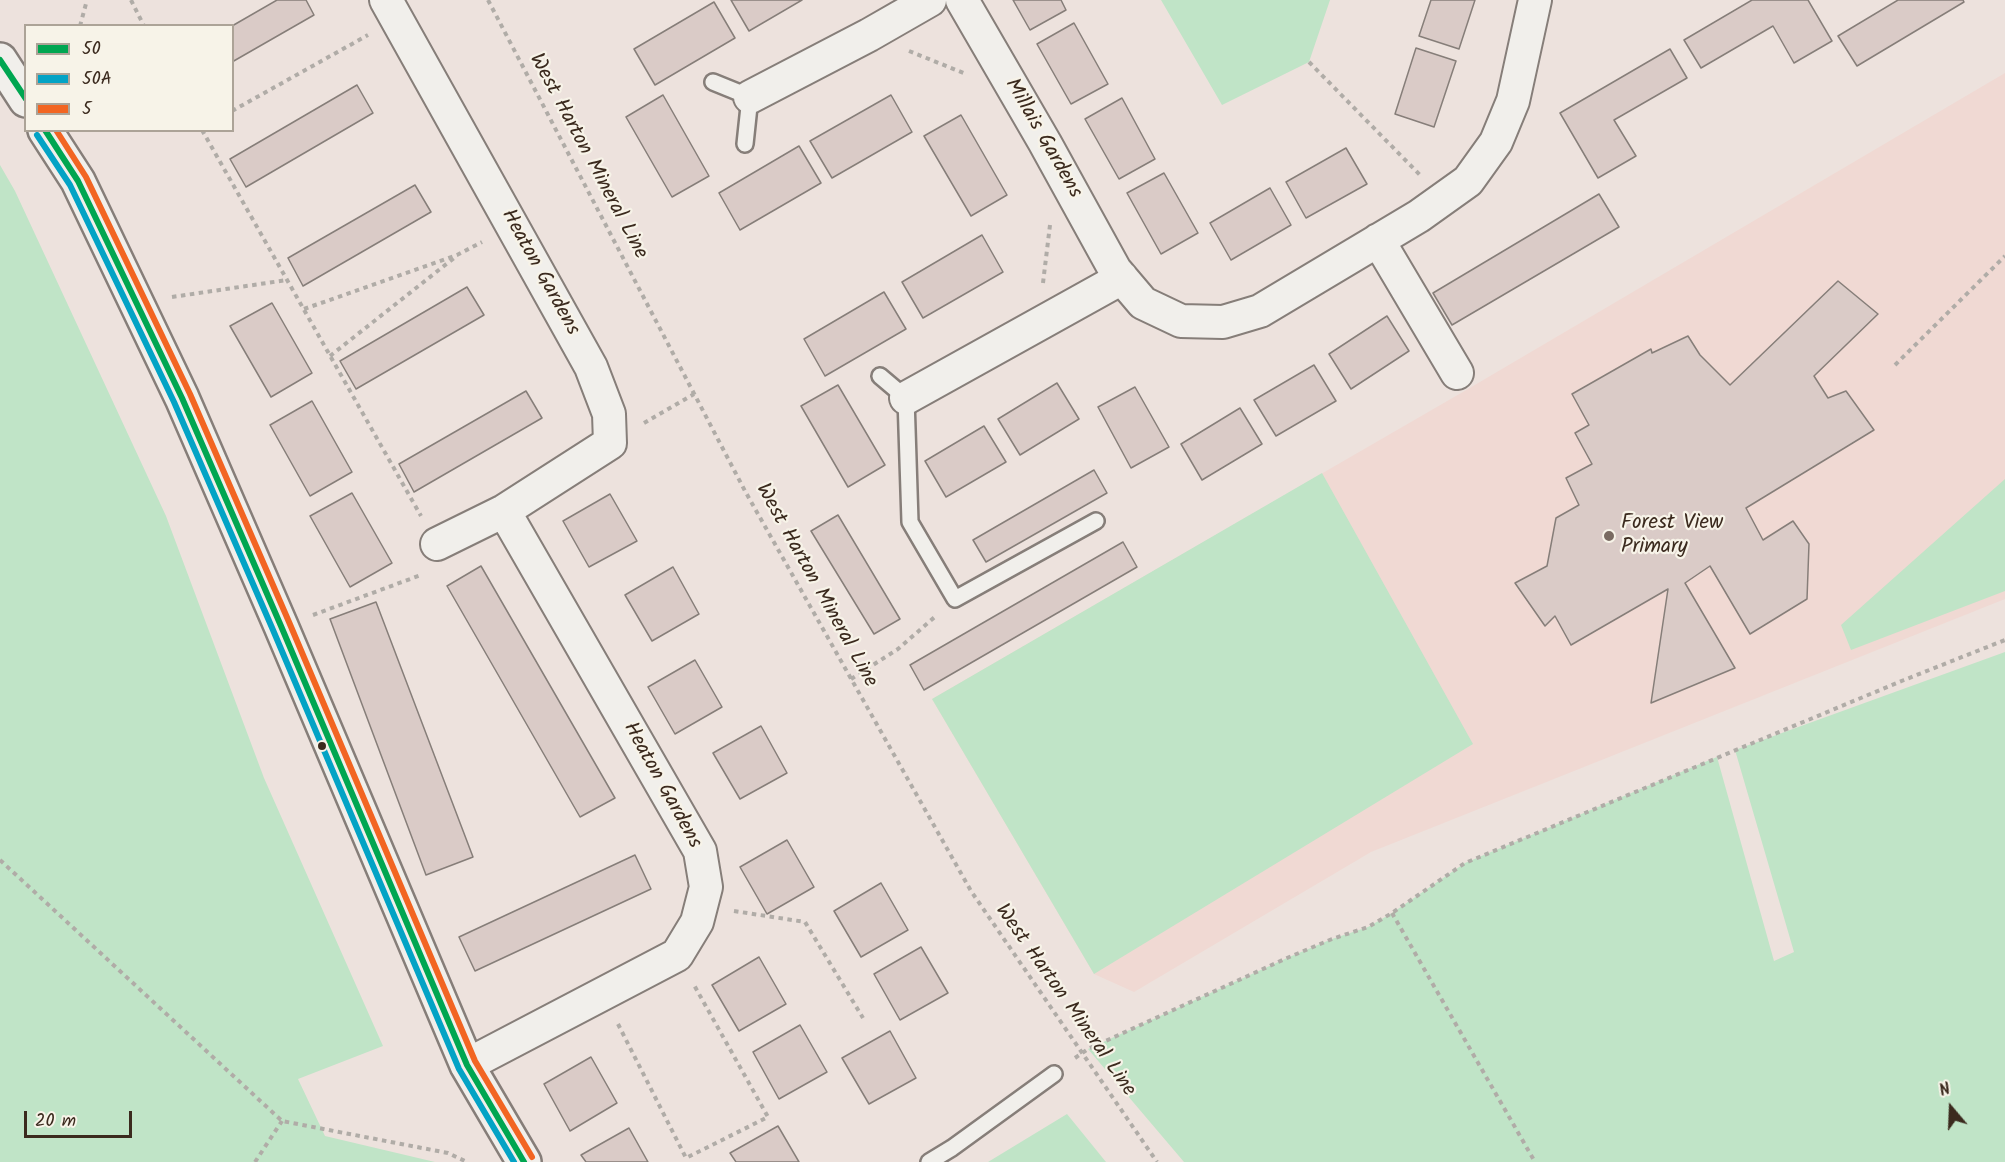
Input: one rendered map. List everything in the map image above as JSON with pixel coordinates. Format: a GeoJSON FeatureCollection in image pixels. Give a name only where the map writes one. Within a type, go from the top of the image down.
{"type":"FeatureCollection","features":[{"type":"Feature","properties":{"kind":"main road"},"geometry":{"type":"LineString","coordinates":[[0,60],[24,97]]}},
{"type":"Feature","properties":{"kind":"main road"},"geometry":{"type":"LineString","coordinates":[[46,132],[78,181],[182,399],[281,626],[466,1065],[524,1162]]}},
{"type":"Feature","properties":{"kind":"street"},"geometry":{"type":"LineString","coordinates":[[750,97],[869,35],[930,0]]}},
{"type":"Feature","properties":{"kind":"street","name":"Millais Gardens"},"geometry":{"type":"LineString","coordinates":[[962,0],[1018,95],[1115,270],[1143,303],[1181,321],[1223,322],[1260,311],[1419,216],[1468,181],[1496,142],[1513,101],[1535,0]]}},
{"type":"Feature","properties":{"kind":"street","name":"Heaton Gardens"},"geometry":{"type":"LineString","coordinates":[[391,10],[591,367],[609,414],[610,443]]}},
{"type":"Feature","properties":{"kind":"street"},"geometry":{"type":"LineString","coordinates":[[1378,240],[1457,373]]}},
{"type":"Feature","properties":{"kind":"street"},"geometry":{"type":"LineString","coordinates":[[906,398],[1122,278]]}},
{"type":"Feature","properties":{"kind":"street"},"geometry":{"type":"LineString","coordinates":[[437,544],[504,511],[610,443]]}},
{"type":"Feature","properties":{"kind":"street","name":"Heaton Gardens"},"geometry":{"type":"LineString","coordinates":[[504,511],[700,851],[705,887],[701,906],[697,922],[677,955]]}},
{"type":"Feature","properties":{"kind":"street"},"geometry":{"type":"LineString","coordinates":[[466,1065],[677,955]]}},
{"type":"Feature","properties":{"kind":"lane"},"geometry":{"type":"LineString","coordinates":[[713,82],[750,97],[745,144]]}},
{"type":"Feature","properties":{"kind":"lane"},"geometry":{"type":"LineString","coordinates":[[880,376],[906,398],[910,522],[956,598],[1096,521]]}},
{"type":"Feature","properties":{"kind":"lane"},"geometry":{"type":"LineString","coordinates":[[929,1162],[1054,1074]]}},
{"type":"Feature","properties":{"kind":"path"},"geometry":{"type":"LineString","coordinates":[[81,24],[87,0]]}},
{"type":"Feature","properties":{"kind":"path"},"geometry":{"type":"LineString","coordinates":[[131,0],[143,24]]}},
{"type":"Feature","properties":{"kind":"path","name":"West Harton Mineral Line"},"geometry":{"type":"LineString","coordinates":[[488,0],[744,491],[970,891],[1157,1162]]}},
{"type":"Feature","properties":{"kind":"path"},"geometry":{"type":"LineString","coordinates":[[234,110],[391,10]]}},
{"type":"Feature","properties":{"kind":"path"},"geometry":{"type":"LineString","coordinates":[[869,35],[1018,95]]}},
{"type":"Feature","properties":{"kind":"path"},"geometry":{"type":"LineString","coordinates":[[1309,62],[1443,199]]}},
{"type":"Feature","properties":{"kind":"path"},"geometry":{"type":"LineString","coordinates":[[203,132],[437,544],[446,566],[281,626]]}},
{"type":"Feature","properties":{"kind":"path"},"geometry":{"type":"LineString","coordinates":[[1038,326],[1051,223]]}},
{"type":"Feature","properties":{"kind":"path"},"geometry":{"type":"LineString","coordinates":[[304,309],[457,255],[512,226]]}},
{"type":"Feature","properties":{"kind":"path"},"geometry":{"type":"LineString","coordinates":[[330,356],[457,255]]}},
{"type":"Feature","properties":{"kind":"path"},"geometry":{"type":"LineString","coordinates":[[1894,365],[2005,256]]}},
{"type":"Feature","properties":{"kind":"path"},"geometry":{"type":"LineString","coordinates":[[136,302],[287,280]]}},
{"type":"Feature","properties":{"kind":"path"},"geometry":{"type":"LineString","coordinates":[[610,443],[694,394]]}},
{"type":"Feature","properties":{"kind":"path"},"geometry":{"type":"LineString","coordinates":[[851,679],[898,649],[956,598]]}},
{"type":"Feature","properties":{"kind":"path"},"geometry":{"type":"LineString","coordinates":[[1083,1052],[1287,958],[1368,927],[1465,863],[2005,640]]}},
{"type":"Feature","properties":{"kind":"path"},"geometry":{"type":"LineString","coordinates":[[0,860],[282,1121],[448,1153],[467,1162]]}},
{"type":"Feature","properties":{"kind":"path"},"geometry":{"type":"LineString","coordinates":[[701,906],[805,922],[863,1018]]}},
{"type":"Feature","properties":{"kind":"path"},"geometry":{"type":"LineString","coordinates":[[1392,913],[1535,1162]]}},
{"type":"Feature","properties":{"kind":"path"},"geometry":{"type":"LineString","coordinates":[[602,994],[686,1158],[768,1117],[677,955]]}},
{"type":"Feature","properties":{"kind":"path"},"geometry":{"type":"LineString","coordinates":[[255,1162],[282,1121]]}},
{"type":"Feature","properties":{"kind":"shaded area","name":"Forest View Primary"},"geometry":{"type":"Polygon","coordinates":[[[2005,73],[2005,599],[1371,852],[1134,992],[1094,974],[932,699],[1468,389],[2005,73]]]}},
{"type":"Feature","properties":{"kind":"green space"},"geometry":{"type":"Polygon","coordinates":[[[1161,0],[1330,0],[1309,62],[1222,105],[1161,0]]]}},
{"type":"Feature","properties":{"kind":"green space"},"geometry":{"type":"Polygon","coordinates":[[[0,165],[15,191],[166,516],[264,778],[383,1046],[298,1079],[325,1136],[435,1162],[0,1162],[0,165]]]}},
{"type":"Feature","properties":{"kind":"green space"},"geometry":{"type":"Polygon","coordinates":[[[1322,473],[1473,744],[1094,974],[932,699],[1322,473]]]}},
{"type":"Feature","properties":{"kind":"green space"},"geometry":{"type":"Polygon","coordinates":[[[2005,479],[2005,591],[1851,650],[1841,625],[2005,479]]]}},
{"type":"Feature","properties":{"kind":"green space"},"geometry":{"type":"Polygon","coordinates":[[[2005,652],[2005,1162],[1184,1162],[1088,1049],[1287,958],[1368,927],[1465,863],[1717,757],[1774,961],[1794,952],[1735,750],[2005,652]]]}},
{"type":"Feature","properties":{"kind":"green space"},"geometry":{"type":"Polygon","coordinates":[[[1067,1114],[1106,1162],[988,1162],[1067,1114]]]}},
{"type":"Feature","properties":{"kind":"building"},"geometry":{"type":"Polygon","coordinates":[[[277,0],[306,0],[314,15],[234,61],[234,25],[277,0]]]}},
{"type":"Feature","properties":{"kind":"building"},"geometry":{"type":"Polygon","coordinates":[[[731,0],[802,0],[749,31],[731,0]]]}},
{"type":"Feature","properties":{"kind":"building"},"geometry":{"type":"Polygon","coordinates":[[[1013,0],[1061,0],[1066,10],[1030,30],[1013,0]]]}},
{"type":"Feature","properties":{"kind":"building"},"geometry":{"type":"Polygon","coordinates":[[[1431,0],[1475,0],[1459,49],[1419,36],[1431,0]]]}},
{"type":"Feature","properties":{"kind":"building"},"geometry":{"type":"Polygon","coordinates":[[[1752,0],[1808,0],[1832,41],[1794,63],[1773,26],[1701,68],[1684,40],[1752,0]]]}},
{"type":"Feature","properties":{"kind":"building"},"geometry":{"type":"Polygon","coordinates":[[[1898,0],[1963,0],[1964,2],[1857,66],[1838,36],[1898,0]]]}},
{"type":"Feature","properties":{"kind":"building"},"geometry":{"type":"Polygon","coordinates":[[[714,2],[735,38],[655,85],[634,49],[714,2]]]}},
{"type":"Feature","properties":{"kind":"building"},"geometry":{"type":"Polygon","coordinates":[[[1074,23],[1108,84],[1071,104],[1037,44],[1074,23]]]}},
{"type":"Feature","properties":{"kind":"building"},"geometry":{"type":"Polygon","coordinates":[[[1416,48],[1456,61],[1434,127],[1395,114],[1416,48]]]}},
{"type":"Feature","properties":{"kind":"building"},"geometry":{"type":"Polygon","coordinates":[[[1670,49],[1687,78],[1614,120],[1636,156],[1598,178],[1560,113],[1670,49]]]}},
{"type":"Feature","properties":{"kind":"building"},"geometry":{"type":"Polygon","coordinates":[[[357,85],[373,113],[246,187],[230,159],[357,85]]]}},
{"type":"Feature","properties":{"kind":"building"},"geometry":{"type":"Polygon","coordinates":[[[663,95],[709,176],[672,197],[626,117],[663,95]]]}},
{"type":"Feature","properties":{"kind":"building"},"geometry":{"type":"Polygon","coordinates":[[[891,95],[912,132],[832,178],[810,141],[891,95]]]}},
{"type":"Feature","properties":{"kind":"building"},"geometry":{"type":"Polygon","coordinates":[[[1122,98],[1155,159],[1119,179],[1085,119],[1122,98]]]}},
{"type":"Feature","properties":{"kind":"building"},"geometry":{"type":"Polygon","coordinates":[[[961,115],[1007,195],[971,216],[924,136],[961,115]]]}},
{"type":"Feature","properties":{"kind":"building"},"geometry":{"type":"Polygon","coordinates":[[[799,146],[821,183],[740,230],[719,193],[799,146]]]}},
{"type":"Feature","properties":{"kind":"building"},"geometry":{"type":"Polygon","coordinates":[[[1346,148],[1367,184],[1306,218],[1286,182],[1346,148]]]}},
{"type":"Feature","properties":{"kind":"building"},"geometry":{"type":"Polygon","coordinates":[[[1164,173],[1198,233],[1161,254],[1127,193],[1164,173]]]}},
{"type":"Feature","properties":{"kind":"building"},"geometry":{"type":"Polygon","coordinates":[[[415,185],[431,212],[303,286],[288,258],[415,185]]]}},
{"type":"Feature","properties":{"kind":"building"},"geometry":{"type":"Polygon","coordinates":[[[1270,188],[1291,225],[1231,260],[1210,223],[1270,188]]]}},
{"type":"Feature","properties":{"kind":"building"},"geometry":{"type":"Polygon","coordinates":[[[1599,194],[1619,227],[1452,325],[1433,293],[1599,194]]]}},
{"type":"Feature","properties":{"kind":"building"},"geometry":{"type":"Polygon","coordinates":[[[982,235],[1003,272],[923,318],[902,282],[982,235]]]}},
{"type":"Feature","properties":{"kind":"building"},"geometry":{"type":"Polygon","coordinates":[[[1838,281],[1878,314],[1814,376],[1828,398],[1846,391],[1874,430],[1746,508],[1763,540],[1793,521],[1809,544],[1807,599],[1750,634],[1710,566],[1685,583],[1735,668],[1651,703],[1668,589],[1571,645],[1555,616],[1545,626],[1515,583],[1547,566],[1556,518],[1579,505],[1566,478],[1592,464],[1575,433],[1589,425],[1572,394],[1651,349],[1652,353],[1688,336],[1700,355],[1730,385],[1838,281]]]}},
{"type":"Feature","properties":{"kind":"building"},"geometry":{"type":"Polygon","coordinates":[[[467,287],[484,315],[356,389],[340,361],[467,287]]]}},
{"type":"Feature","properties":{"kind":"building"},"geometry":{"type":"Polygon","coordinates":[[[884,292],[906,329],[825,376],[804,339],[884,292]]]}},
{"type":"Feature","properties":{"kind":"building"},"geometry":{"type":"Polygon","coordinates":[[[272,303],[312,373],[271,397],[230,326],[272,303]]]}},
{"type":"Feature","properties":{"kind":"building"},"geometry":{"type":"Polygon","coordinates":[[[1387,316],[1409,351],[1351,389],[1329,354],[1387,316]]]}},
{"type":"Feature","properties":{"kind":"building"},"geometry":{"type":"Polygon","coordinates":[[[1314,365],[1336,401],[1276,436],[1254,400],[1314,365]]]}},
{"type":"Feature","properties":{"kind":"building"},"geometry":{"type":"Polygon","coordinates":[[[1057,383],[1079,419],[1020,455],[998,419],[1057,383]]]}},
{"type":"Feature","properties":{"kind":"building"},"geometry":{"type":"Polygon","coordinates":[[[838,385],[885,465],[848,487],[801,406],[838,385]]]}},
{"type":"Feature","properties":{"kind":"building"},"geometry":{"type":"Polygon","coordinates":[[[1135,387],[1169,447],[1131,468],[1098,407],[1135,387]]]}},
{"type":"Feature","properties":{"kind":"building"},"geometry":{"type":"Polygon","coordinates":[[[526,391],[542,418],[414,492],[399,464],[526,391]]]}},
{"type":"Feature","properties":{"kind":"building"},"geometry":{"type":"Polygon","coordinates":[[[312,401],[352,472],[310,496],[270,425],[312,401]]]}},
{"type":"Feature","properties":{"kind":"building"},"geometry":{"type":"Polygon","coordinates":[[[1240,408],[1262,444],[1202,480],[1181,444],[1240,408]]]}},
{"type":"Feature","properties":{"kind":"building"},"geometry":{"type":"Polygon","coordinates":[[[984,426],[1006,462],[946,497],[925,461],[984,426]]]}},
{"type":"Feature","properties":{"kind":"building"},"geometry":{"type":"Polygon","coordinates":[[[1094,470],[1107,493],[986,562],[973,540],[1094,470]]]}},
{"type":"Feature","properties":{"kind":"building"},"geometry":{"type":"Polygon","coordinates":[[[352,493],[392,563],[350,587],[310,516],[352,493]]]}},
{"type":"Feature","properties":{"kind":"building"},"geometry":{"type":"Polygon","coordinates":[[[610,494],[637,541],[589,567],[563,521],[610,494]]]}},
{"type":"Feature","properties":{"kind":"building"},"geometry":{"type":"Polygon","coordinates":[[[838,515],[900,619],[874,634],[811,531],[838,515]]]}},
{"type":"Feature","properties":{"kind":"building"},"geometry":{"type":"Polygon","coordinates":[[[1123,542],[1137,567],[924,690],[910,665],[1123,542]]]}},
{"type":"Feature","properties":{"kind":"building"},"geometry":{"type":"Polygon","coordinates":[[[481,566],[615,798],[580,817],[447,586],[481,566]]]}},
{"type":"Feature","properties":{"kind":"building"},"geometry":{"type":"Polygon","coordinates":[[[673,567],[699,614],[652,641],[625,595],[673,567]]]}},
{"type":"Feature","properties":{"kind":"building"},"geometry":{"type":"Polygon","coordinates":[[[376,602],[473,857],[426,875],[330,619],[376,602]]]}},
{"type":"Feature","properties":{"kind":"building"},"geometry":{"type":"Polygon","coordinates":[[[695,660],[722,707],[675,734],[648,687],[695,660]]]}},
{"type":"Feature","properties":{"kind":"building"},"geometry":{"type":"Polygon","coordinates":[[[761,726],[787,773],[740,799],[713,753],[761,726]]]}},
{"type":"Feature","properties":{"kind":"building"},"geometry":{"type":"Polygon","coordinates":[[[787,840],[814,887],[767,914],[740,867],[787,840]]]}},
{"type":"Feature","properties":{"kind":"building"},"geometry":{"type":"Polygon","coordinates":[[[635,855],[651,889],[475,971],[459,937],[635,855]]]}},
{"type":"Feature","properties":{"kind":"building"},"geometry":{"type":"Polygon","coordinates":[[[881,883],[908,930],[861,957],[834,911],[881,883]]]}},
{"type":"Feature","properties":{"kind":"building"},"geometry":{"type":"Polygon","coordinates":[[[921,947],[948,993],[900,1020],[874,974],[921,947]]]}},
{"type":"Feature","properties":{"kind":"building"},"geometry":{"type":"Polygon","coordinates":[[[759,957],[786,1004],[739,1031],[712,985],[759,957]]]}},
{"type":"Feature","properties":{"kind":"building"},"geometry":{"type":"Polygon","coordinates":[[[800,1025],[827,1072],[779,1099],[753,1052],[800,1025]]]}},
{"type":"Feature","properties":{"kind":"building"},"geometry":{"type":"Polygon","coordinates":[[[890,1031],[916,1078],[869,1104],[842,1058],[890,1031]]]}},
{"type":"Feature","properties":{"kind":"building"},"geometry":{"type":"Polygon","coordinates":[[[591,1057],[617,1103],[570,1131],[544,1084],[591,1057]]]}},
{"type":"Feature","properties":{"kind":"building"},"geometry":{"type":"Polygon","coordinates":[[[778,1126],[799,1162],[736,1162],[730,1153],[778,1126]]]}},
{"type":"Feature","properties":{"kind":"building"},"geometry":{"type":"Polygon","coordinates":[[[629,1128],[648,1162],[586,1162],[581,1155],[629,1128]]]}},
{"type":"Feature","properties":{"kind":"transit line","name":"50"},"geometry":{"type":"LineString","coordinates":[[0,60],[24,96]]}},
{"type":"Feature","properties":{"kind":"transit line","name":"50"},"geometry":{"type":"LineString","coordinates":[[46,132],[78,181],[182,398],[467,1065],[524,1162]]}},
{"type":"Feature","properties":{"kind":"transit line","name":"5"},"geometry":{"type":"LineString","coordinates":[[57,132],[86,177],[190,394],[475,1061],[532,1157]]}},
{"type":"Feature","properties":{"kind":"transit line","name":"50A"},"geometry":{"type":"LineString","coordinates":[[37,135],[70,185],[174,402],[459,1069],[514,1162]]}},
{"type":"Feature","properties":{"kind":"place","name":"Forest View Primary"},"geometry":{"type":"Point","coordinates":[1609,536]}}]}
